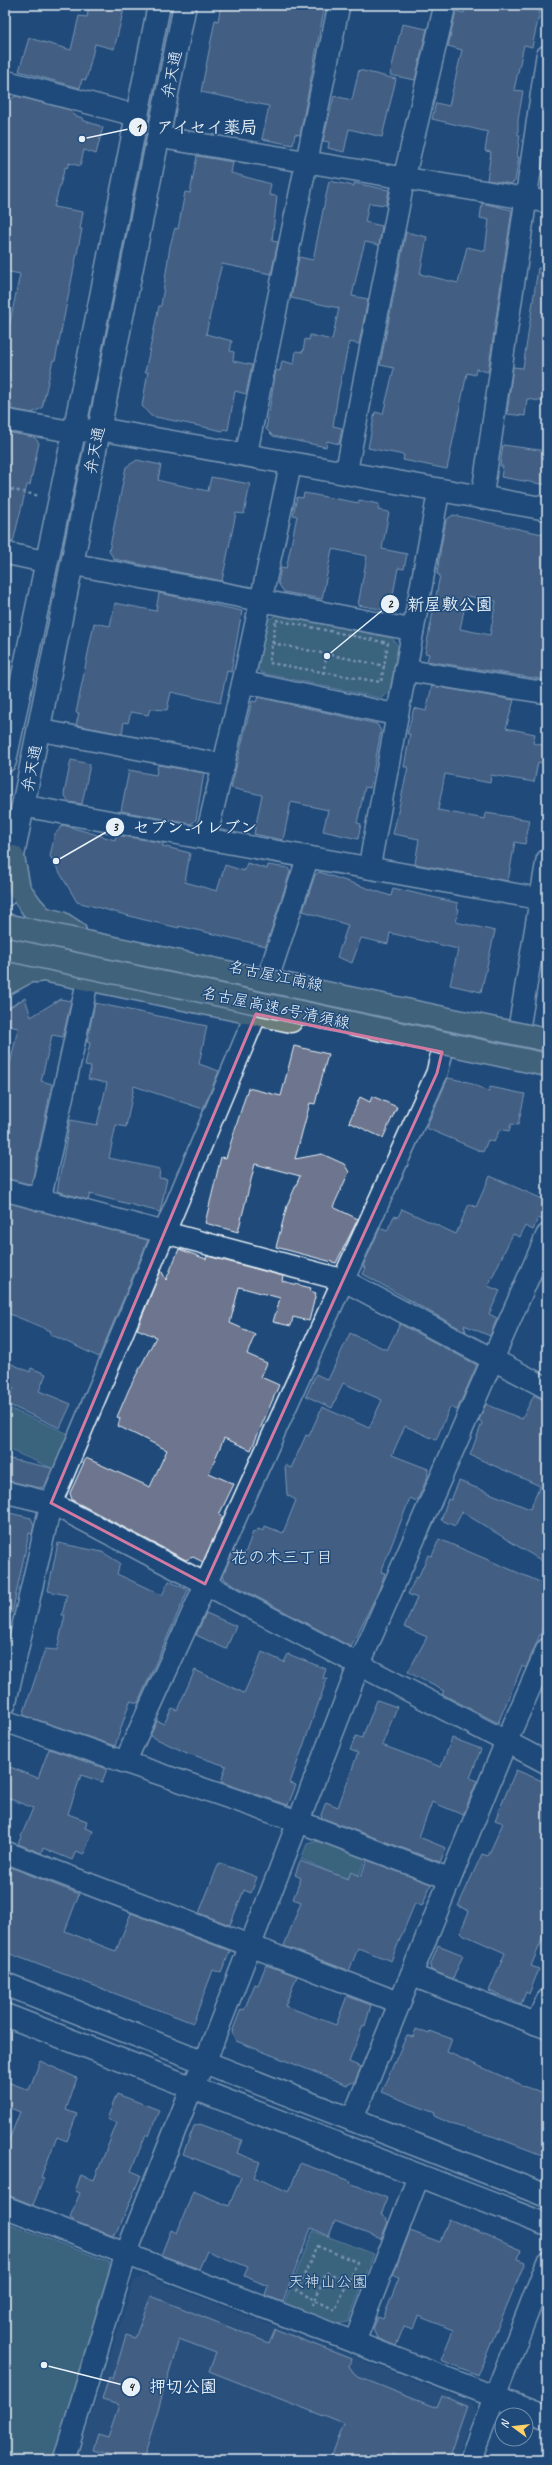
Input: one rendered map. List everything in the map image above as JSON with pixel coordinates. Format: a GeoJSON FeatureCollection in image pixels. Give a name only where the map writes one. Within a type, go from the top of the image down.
{"type":"FeatureCollection","features":[{"type":"Feature","properties":{"kind":"main road"},"geometry":{"type":"LineString","coordinates":[[14,857],[19,889],[32,907],[42,918],[61,923],[75,932]]}},
{"type":"Feature","properties":{"kind":"main road","name":"名古屋江南線"},"geometry":{"type":"LineString","coordinates":[[5,918],[547,1034]]}},
{"type":"Feature","properties":{"kind":"main road","name":"名古屋高速6号清須線"},"geometry":{"type":"LineString","coordinates":[[5,924],[547,1040]]}},
{"type":"Feature","properties":{"kind":"main road","name":"名古屋高速6号清須線"},"geometry":{"type":"LineString","coordinates":[[5,949],[547,1065]]}},
{"type":"Feature","properties":{"kind":"main road"},"geometry":{"type":"LineString","coordinates":[[5,962],[547,1074]]}},
{"type":"Feature","properties":{"kind":"main road"},"geometry":{"type":"LineString","coordinates":[[5,984],[29,971],[50,972]]}},
{"type":"Feature","properties":{"kind":"street","name":"弁天通"},"geometry":{"type":"LineString","coordinates":[[5,761],[74,432],[159,5]]}},
{"type":"Feature","properties":{"kind":"street","name":"弁天通"},"geometry":{"type":"LineString","coordinates":[[5,895],[14,857],[98,429],[185,5]]}},
{"type":"Feature","properties":{"kind":"street"},"geometry":{"type":"LineString","coordinates":[[246,455],[339,5]]}},
{"type":"Feature","properties":{"kind":"street"},"geometry":{"type":"LineString","coordinates":[[346,473],[404,178],[445,5]]}},
{"type":"Feature","properties":{"kind":"street"},"geometry":{"type":"LineString","coordinates":[[482,498],[547,56]]}},
{"type":"Feature","properties":{"kind":"street"},"geometry":{"type":"LineString","coordinates":[[5,81],[138,116]]}},
{"type":"Feature","properties":{"kind":"street"},"geometry":{"type":"LineString","coordinates":[[158,137],[547,202]]}},
{"type":"Feature","properties":{"kind":"street"},"geometry":{"type":"LineString","coordinates":[[5,420],[74,432],[98,429],[547,509]]}},
{"type":"Feature","properties":{"kind":"street"},"geometry":{"type":"LineString","coordinates":[[206,838],[243,682],[262,641],[261,601],[291,463]]}},
{"type":"Feature","properties":{"kind":"street"},"geometry":{"type":"LineString","coordinates":[[369,868],[439,490]]}},
{"type":"Feature","properties":{"kind":"street"},"geometry":{"type":"LineString","coordinates":[[5,553],[47,562]]}},
{"type":"Feature","properties":{"kind":"street"},"geometry":{"type":"LineString","coordinates":[[72,564],[413,630]]}},
{"type":"Feature","properties":{"kind":"street"},"geometry":{"type":"LineString","coordinates":[[405,670],[547,693]]}},
{"type":"Feature","properties":{"kind":"street"},"geometry":{"type":"LineString","coordinates":[[243,682],[397,715]]}},
{"type":"Feature","properties":{"kind":"street"},"geometry":{"type":"LineString","coordinates":[[39,730],[224,765]]}},
{"type":"Feature","properties":{"kind":"street"},"geometry":{"type":"LineString","coordinates":[[24,806],[543,899]]}},
{"type":"Feature","properties":{"kind":"street"},"geometry":{"type":"LineString","coordinates":[[5,1704],[51,1503],[256,1014],[308,857]]}},
{"type":"Feature","properties":{"kind":"street"},"geometry":{"type":"LineString","coordinates":[[519,1028],[543,899],[547,860]]}},
{"type":"Feature","properties":{"kind":"street"},"geometry":{"type":"LineString","coordinates":[[40,1200],[88,979]]}},
{"type":"Feature","properties":{"kind":"street"},"geometry":{"type":"LineString","coordinates":[[125,1762],[437,1073],[442,1052]]}},
{"type":"Feature","properties":{"kind":"street"},"geometry":{"type":"LineString","coordinates":[[5,1190],[343,1280],[547,1388]]}},
{"type":"Feature","properties":{"kind":"street"},"geometry":{"type":"LineString","coordinates":[[64,2460],[126,2254],[192,2088],[205,2062],[359,1664],[547,1235]]}},
{"type":"Feature","properties":{"kind":"street"},"geometry":{"type":"LineString","coordinates":[[5,1492],[51,1503],[547,1763]]}},
{"type":"Feature","properties":{"kind":"street"},"geometry":{"type":"LineString","coordinates":[[352,2120],[506,1742],[547,1649]]}},
{"type":"Feature","properties":{"kind":"street"},"geometry":{"type":"LineString","coordinates":[[5,1721],[297,1821],[450,1879]]}},
{"type":"Feature","properties":{"kind":"street"},"geometry":{"type":"LineString","coordinates":[[5,1852],[400,2003]]}},
{"type":"Feature","properties":{"kind":"street"},"geometry":{"type":"LineString","coordinates":[[411,1975],[541,2026],[547,2000]]}},
{"type":"Feature","properties":{"kind":"street"},"geometry":{"type":"LineString","coordinates":[[5,1984],[547,2196]]}},
{"type":"Feature","properties":{"kind":"street"},"geometry":{"type":"LineString","coordinates":[[5,2015],[547,2225]]}},
{"type":"Feature","properties":{"kind":"street"},"geometry":{"type":"LineString","coordinates":[[355,2341],[419,2175]]}},
{"type":"Feature","properties":{"kind":"street"},"geometry":{"type":"LineString","coordinates":[[5,2207],[306,2322],[547,2417]]}},
{"type":"Feature","properties":{"kind":"street"},"geometry":{"type":"LineString","coordinates":[[470,2460],[547,2263]]}},
{"type":"Feature","properties":{"kind":"path"},"geometry":{"type":"LineString","coordinates":[[5,488],[40,496]]}},
{"type":"Feature","properties":{"kind":"path"},"geometry":{"type":"LineString","coordinates":[[276,620],[388,643],[381,682],[268,663],[262,641],[276,620]]}},
{"type":"Feature","properties":{"kind":"path"},"geometry":{"type":"LineString","coordinates":[[262,641],[405,670]]}},
{"type":"Feature","properties":{"kind":"path"},"geometry":{"type":"LineString","coordinates":[[319,698],[327,653]]}},
{"type":"Feature","properties":{"kind":"path"},"geometry":{"type":"LineString","coordinates":[[317,2246],[357,2262],[335,2310],[315,2299],[297,2291],[317,2246]]}},
{"type":"Feature","properties":{"kind":"path"},"geometry":{"type":"LineString","coordinates":[[306,2322],[326,2272],[374,2291]]}},
{"type":"Feature","properties":{"kind":"highlighted area"},"geometry":{"type":"Polygon","coordinates":[[[256,1014],[442,1052],[437,1073],[205,1584],[51,1503],[256,1014]]]}},
{"type":"Feature","properties":{"kind":"shaded area"},"geometry":{"type":"Polygon","coordinates":[[[143,2276],[472,2403],[475,2411],[455,2460],[77,2460],[134,2281],[143,2276]]]}},
{"type":"Feature","properties":{"kind":"green space"},"geometry":{"type":"Polygon","coordinates":[[[276,615],[392,638],[398,646],[389,693],[381,698],[262,673],[256,666],[266,621],[276,615]]]}},
{"type":"Feature","properties":{"kind":"green space"},"geometry":{"type":"Polygon","coordinates":[[[11,1409],[69,1434],[54,1469],[5,1448],[5,1424],[11,1409]]]}},
{"type":"Feature","properties":{"kind":"green space"},"geometry":{"type":"Polygon","coordinates":[[[318,1841],[365,1859],[356,1884],[301,1859],[307,1844],[318,1841]]]}},
{"type":"Feature","properties":{"kind":"green space"},"geometry":{"type":"Polygon","coordinates":[[[5,2222],[109,2262],[112,2271],[54,2460],[5,2460],[5,2222]]]}},
{"type":"Feature","properties":{"kind":"green space","name":"天神山公園"},"geometry":{"type":"Polygon","coordinates":[[[313,2231],[374,2254],[348,2322],[337,2324],[284,2304],[313,2231]]]}},
{"type":"Feature","properties":{"kind":"building"},"geometry":{"type":"Polygon","coordinates":[[[89,5],[125,5],[114,49],[95,44],[86,80],[82,79],[80,88],[19,71],[29,38],[71,50],[79,16],[87,17],[89,5]]]}},
{"type":"Feature","properties":{"kind":"building"},"geometry":{"type":"Polygon","coordinates":[[[221,5],[325,5],[300,135],[295,134],[293,145],[262,139],[269,106],[201,92],[215,20],[218,21],[221,5]]]}},
{"type":"Feature","properties":{"kind":"building"},"geometry":{"type":"Polygon","coordinates":[[[465,5],[538,5],[536,10],[540,11],[532,47],[524,45],[514,90],[523,91],[518,120],[518,135],[520,135],[517,157],[519,157],[515,181],[511,184],[487,180],[491,152],[485,151],[488,132],[432,119],[436,103],[449,106],[462,50],[448,46],[456,11],[464,13],[465,5]]]}},
{"type":"Feature","properties":{"kind":"building"},"geometry":{"type":"Polygon","coordinates":[[[402,24],[427,29],[415,80],[390,75],[402,24]]]}},
{"type":"Feature","properties":{"kind":"building"},"geometry":{"type":"Polygon","coordinates":[[[359,70],[396,79],[382,137],[349,129],[344,152],[328,148],[329,142],[323,141],[334,96],[352,100],[359,70]]]}},
{"type":"Feature","properties":{"kind":"building"},"geometry":{"type":"Polygon","coordinates":[[[16,96],[74,111],[73,115],[83,118],[82,120],[103,127],[96,154],[84,150],[80,166],[69,163],[67,168],[65,167],[54,207],[83,212],[80,229],[82,229],[55,361],[53,360],[42,408],[32,413],[11,409],[12,405],[5,403],[9,374],[5,373],[5,346],[20,274],[5,271],[5,112],[10,99],[16,96]]]}},
{"type":"Feature","properties":{"kind":"building"},"geometry":{"type":"Polygon","coordinates":[[[197,156],[233,162],[231,173],[271,184],[269,195],[277,196],[272,241],[278,242],[271,274],[222,264],[216,287],[206,334],[232,341],[230,351],[234,352],[233,361],[252,365],[246,394],[235,391],[228,430],[223,429],[223,431],[151,416],[142,406],[148,372],[145,372],[159,306],[161,306],[170,246],[175,228],[178,229],[185,192],[190,193],[197,156]]]}},
{"type":"Feature","properties":{"kind":"building"},"geometry":{"type":"Polygon","coordinates":[[[329,181],[354,186],[354,183],[389,190],[386,205],[369,203],[365,222],[382,226],[379,245],[365,242],[360,260],[352,296],[368,299],[359,344],[349,342],[338,394],[333,426],[342,428],[339,444],[327,441],[326,447],[273,436],[266,429],[276,370],[280,371],[282,361],[294,364],[296,351],[303,352],[305,339],[309,340],[310,335],[332,340],[339,308],[291,298],[299,257],[313,260],[329,181]]]}},
{"type":"Feature","properties":{"kind":"building"},"geometry":{"type":"Polygon","coordinates":[[[482,203],[512,210],[488,372],[476,369],[475,375],[467,373],[447,469],[403,460],[404,455],[368,448],[375,412],[383,414],[394,368],[380,365],[406,232],[427,237],[420,274],[458,283],[467,247],[485,251],[489,220],[480,218],[482,203]]]}},
{"type":"Feature","properties":{"kind":"building"},"geometry":{"type":"Polygon","coordinates":[[[538,268],[547,269],[547,402],[527,399],[525,416],[507,414],[513,367],[523,368],[538,268]]]}},
{"type":"Feature","properties":{"kind":"building"},"geometry":{"type":"Polygon","coordinates":[[[7,432],[34,437],[39,443],[30,485],[27,485],[13,542],[5,541],[7,432]]]}},
{"type":"Feature","properties":{"kind":"building"},"geometry":{"type":"Polygon","coordinates":[[[503,445],[547,451],[547,485],[501,477],[503,466],[500,466],[503,445]]]}},
{"type":"Feature","properties":{"kind":"building"},"geometry":{"type":"Polygon","coordinates":[[[137,460],[161,465],[158,480],[165,482],[208,491],[211,477],[250,484],[244,514],[236,513],[222,581],[114,559],[109,551],[126,467],[137,460]]]}},
{"type":"Feature","properties":{"kind":"building"},"geometry":{"type":"Polygon","coordinates":[[[304,493],[359,503],[359,500],[379,504],[378,510],[389,512],[382,549],[407,554],[404,569],[398,568],[390,611],[358,605],[367,556],[332,549],[322,599],[284,592],[278,583],[281,568],[286,569],[297,516],[293,515],[297,497],[303,498],[304,493]]]}},
{"type":"Feature","properties":{"kind":"building"},"geometry":{"type":"Polygon","coordinates":[[[453,515],[547,535],[547,680],[427,661],[429,654],[425,653],[440,575],[437,574],[446,520],[453,515]],[[467,596],[460,629],[490,635],[496,601],[467,596]]]}},
{"type":"Feature","properties":{"kind":"building"},"geometry":{"type":"Polygon","coordinates":[[[159,593],[242,611],[231,672],[227,671],[220,703],[171,692],[167,710],[150,709],[148,715],[131,712],[128,723],[124,722],[122,734],[76,725],[79,713],[76,713],[94,623],[110,626],[115,603],[156,611],[159,593]]]}},
{"type":"Feature","properties":{"kind":"building"},"geometry":{"type":"Polygon","coordinates":[[[432,686],[514,700],[506,728],[535,734],[533,743],[547,746],[547,764],[538,762],[534,782],[491,775],[490,783],[445,774],[438,810],[485,819],[486,813],[530,820],[525,844],[515,842],[508,881],[415,864],[419,839],[393,834],[408,767],[404,767],[410,734],[407,734],[414,708],[426,711],[432,686]]]}},
{"type":"Feature","properties":{"kind":"building"},"geometry":{"type":"Polygon","coordinates":[[[258,697],[377,724],[381,731],[370,788],[365,787],[357,823],[361,824],[358,839],[323,831],[328,810],[291,802],[283,840],[254,834],[262,795],[231,788],[252,701],[256,702],[258,697]]]}},
{"type":"Feature","properties":{"kind":"building"},"geometry":{"type":"Polygon","coordinates":[[[71,760],[90,764],[82,804],[69,802],[64,794],[71,760]]]}},
{"type":"Feature","properties":{"kind":"building"},"geometry":{"type":"Polygon","coordinates":[[[158,765],[204,773],[196,820],[191,824],[121,811],[129,770],[156,775],[158,765]]]}},
{"type":"Feature","properties":{"kind":"building"},"geometry":{"type":"Polygon","coordinates":[[[63,825],[115,840],[116,835],[164,843],[162,846],[190,853],[185,882],[217,891],[225,865],[244,871],[247,863],[267,869],[268,865],[288,868],[290,872],[266,946],[179,926],[179,928],[77,902],[50,856],[55,834],[63,825]]]}},
{"type":"Feature","properties":{"kind":"building"},"geometry":{"type":"Polygon","coordinates":[[[319,872],[391,896],[393,888],[458,903],[457,908],[459,909],[456,922],[495,931],[481,992],[450,985],[458,949],[390,933],[388,944],[361,938],[352,963],[337,957],[348,925],[303,911],[315,875],[319,872]]]}},
{"type":"Feature","properties":{"kind":"building"},"geometry":{"type":"Polygon","coordinates":[[[25,998],[31,1017],[60,999],[71,1001],[63,1037],[52,1035],[41,1081],[52,1084],[32,1183],[29,1184],[5,1178],[5,1068],[9,1069],[18,1028],[5,1025],[5,1010],[25,998]]]}},
{"type":"Feature","properties":{"kind":"building"},"geometry":{"type":"Polygon","coordinates":[[[95,1003],[207,1026],[199,1064],[219,1071],[203,1109],[134,1086],[126,1127],[116,1125],[109,1158],[160,1169],[159,1178],[167,1179],[160,1212],[90,1194],[88,1200],[57,1191],[70,1120],[97,1125],[107,1083],[88,1079],[91,1067],[85,1066],[90,1043],[87,1042],[95,1003]]]}},
{"type":"Feature","properties":{"kind":"building"},"geometry":{"type":"Polygon","coordinates":[[[294,1046],[328,1054],[315,1104],[310,1103],[295,1159],[322,1154],[344,1164],[349,1172],[333,1207],[358,1219],[336,1263],[276,1247],[287,1206],[300,1176],[255,1164],[238,1232],[205,1223],[221,1157],[226,1158],[248,1088],[281,1096],[294,1046]]]}},
{"type":"Feature","properties":{"kind":"building"},"geometry":{"type":"Polygon","coordinates":[[[448,1078],[468,1082],[489,1092],[490,1087],[525,1094],[518,1125],[511,1124],[509,1131],[500,1129],[494,1142],[488,1140],[483,1152],[426,1128],[448,1078]]]}},
{"type":"Feature","properties":{"kind":"building"},"geometry":{"type":"Polygon","coordinates":[[[372,1096],[397,1107],[383,1138],[349,1122],[360,1097],[370,1102],[372,1096]]]}},
{"type":"Feature","properties":{"kind":"building"},"geometry":{"type":"Polygon","coordinates":[[[490,1176],[547,1201],[547,1211],[543,1220],[538,1218],[533,1230],[525,1226],[520,1237],[513,1234],[488,1286],[500,1291],[489,1314],[497,1318],[490,1336],[464,1325],[466,1332],[363,1274],[366,1268],[363,1266],[380,1228],[387,1231],[394,1216],[398,1217],[402,1209],[456,1234],[469,1204],[476,1207],[490,1176]]]}},
{"type":"Feature","properties":{"kind":"building"},"geometry":{"type":"Polygon","coordinates":[[[5,1202],[148,1240],[99,1357],[50,1334],[51,1331],[5,1312],[5,1202]]]}},
{"type":"Feature","properties":{"kind":"building"},"geometry":{"type":"Polygon","coordinates":[[[179,1249],[206,1259],[207,1256],[283,1276],[282,1281],[311,1288],[310,1291],[316,1293],[309,1321],[293,1317],[291,1326],[273,1322],[280,1298],[239,1287],[230,1323],[255,1334],[247,1354],[267,1363],[261,1377],[279,1385],[251,1450],[224,1438],[209,1473],[234,1484],[219,1515],[223,1517],[203,1562],[193,1557],[186,1560],[72,1500],[70,1493],[86,1458],[150,1487],[167,1450],[118,1426],[120,1418],[117,1417],[129,1389],[156,1337],[137,1329],[161,1270],[166,1280],[179,1249]]]}},
{"type":"Feature","properties":{"kind":"building"},"geometry":{"type":"Polygon","coordinates":[[[400,1324],[477,1365],[457,1410],[450,1407],[436,1440],[405,1426],[392,1455],[428,1469],[428,1476],[417,1501],[410,1498],[381,1572],[385,1573],[379,1590],[351,1647],[225,1580],[223,1575],[234,1550],[244,1556],[253,1532],[256,1533],[258,1529],[264,1531],[265,1526],[283,1533],[296,1500],[287,1495],[285,1465],[291,1468],[306,1435],[309,1436],[322,1407],[369,1428],[382,1400],[343,1383],[332,1408],[306,1396],[316,1374],[328,1380],[350,1333],[387,1350],[400,1324]]]}},
{"type":"Feature","properties":{"kind":"building"},"geometry":{"type":"Polygon","coordinates":[[[5,1361],[30,1372],[31,1368],[46,1374],[39,1391],[71,1404],[60,1428],[7,1404],[14,1388],[5,1384],[5,1361]]]}},
{"type":"Feature","properties":{"kind":"building"},"geometry":{"type":"Polygon","coordinates":[[[534,1395],[547,1402],[547,1564],[462,1512],[455,1526],[441,1520],[448,1499],[451,1500],[459,1481],[530,1509],[540,1486],[470,1455],[482,1423],[479,1420],[486,1404],[522,1419],[534,1395]]]}},
{"type":"Feature","properties":{"kind":"building"},"geometry":{"type":"Polygon","coordinates":[[[5,1458],[52,1468],[45,1486],[40,1488],[5,1480],[5,1458]]]}},
{"type":"Feature","properties":{"kind":"building"},"geometry":{"type":"Polygon","coordinates":[[[5,1512],[31,1518],[34,1525],[32,1534],[29,1533],[12,1613],[5,1612],[5,1512]]]}},
{"type":"Feature","properties":{"kind":"building"},"geometry":{"type":"Polygon","coordinates":[[[439,1539],[547,1585],[547,1618],[526,1668],[522,1666],[498,1723],[442,1694],[444,1691],[408,1672],[427,1637],[404,1627],[417,1598],[408,1594],[416,1577],[418,1578],[428,1555],[432,1556],[439,1539]]]}},
{"type":"Feature","properties":{"kind":"building"},"geometry":{"type":"Polygon","coordinates":[[[58,1543],[102,1552],[120,1563],[117,1574],[162,1595],[169,1581],[188,1590],[138,1703],[130,1701],[115,1746],[23,1715],[45,1649],[57,1650],[65,1615],[62,1615],[67,1595],[48,1591],[58,1543]]]}},
{"type":"Feature","properties":{"kind":"building"},"geometry":{"type":"Polygon","coordinates":[[[206,1613],[236,1626],[226,1649],[196,1635],[206,1613]]]}},
{"type":"Feature","properties":{"kind":"building"},"geometry":{"type":"Polygon","coordinates":[[[262,1652],[284,1662],[288,1654],[326,1669],[323,1678],[327,1679],[290,1783],[296,1785],[288,1805],[221,1782],[226,1766],[187,1753],[150,1736],[157,1721],[164,1724],[172,1708],[177,1710],[195,1670],[244,1693],[262,1652]]]}},
{"type":"Feature","properties":{"kind":"building"},"geometry":{"type":"Polygon","coordinates":[[[377,1700],[397,1707],[382,1745],[441,1767],[452,1738],[481,1749],[470,1778],[477,1781],[463,1815],[432,1802],[419,1837],[446,1848],[440,1862],[322,1818],[321,1815],[326,1802],[338,1807],[358,1753],[350,1750],[356,1736],[362,1738],[377,1700]]]}},
{"type":"Feature","properties":{"kind":"building"},"geometry":{"type":"Polygon","coordinates":[[[49,1749],[107,1769],[102,1782],[81,1775],[68,1814],[87,1821],[85,1828],[93,1831],[84,1854],[76,1851],[72,1860],[43,1848],[41,1853],[18,1844],[33,1808],[5,1797],[5,1780],[10,1767],[38,1778],[49,1749]]]}},
{"type":"Feature","properties":{"kind":"building"},"geometry":{"type":"Polygon","coordinates":[[[516,1770],[547,1783],[547,1928],[531,1966],[539,1969],[529,1994],[526,1992],[521,2004],[489,1991],[505,1953],[460,1933],[469,1911],[458,1906],[482,1854],[488,1856],[503,1823],[495,1820],[516,1770]]]}},
{"type":"Feature","properties":{"kind":"building"},"geometry":{"type":"Polygon","coordinates":[[[367,1860],[431,1884],[422,1906],[415,1903],[391,1961],[358,1948],[349,1971],[284,1946],[301,1902],[293,1899],[301,1878],[295,1875],[300,1861],[348,1879],[351,1872],[361,1876],[367,1860]]]}},
{"type":"Feature","properties":{"kind":"building"},"geometry":{"type":"Polygon","coordinates":[[[219,1863],[257,1877],[251,1893],[244,1890],[230,1925],[199,1913],[219,1863]]]}},
{"type":"Feature","properties":{"kind":"building"},"geometry":{"type":"Polygon","coordinates":[[[5,1865],[79,1894],[65,1931],[110,1949],[116,1951],[131,1913],[230,1951],[221,1973],[213,1970],[193,2023],[5,1952],[5,1865]]]}},
{"type":"Feature","properties":{"kind":"building"},"geometry":{"type":"Polygon","coordinates":[[[438,1945],[463,1955],[453,1979],[431,1970],[430,1966],[438,1945]]]}},
{"type":"Feature","properties":{"kind":"building"},"geometry":{"type":"Polygon","coordinates":[[[266,1965],[297,1976],[285,2006],[336,2025],[347,1996],[371,2005],[365,2026],[363,2025],[349,2062],[361,2067],[355,2081],[347,2085],[236,2041],[232,2032],[241,2009],[244,2010],[255,1984],[258,1985],[266,1965]]]}},
{"type":"Feature","properties":{"kind":"building"},"geometry":{"type":"Polygon","coordinates":[[[416,2029],[429,2034],[430,2031],[452,2039],[447,2052],[547,2096],[547,2157],[495,2137],[454,2125],[434,2116],[435,2113],[381,2092],[407,2035],[413,2037],[416,2029]]]}},
{"type":"Feature","properties":{"kind":"building"},"geometry":{"type":"Polygon","coordinates":[[[40,2061],[77,2078],[66,2110],[77,2114],[67,2141],[57,2137],[41,2177],[44,2178],[33,2205],[5,2194],[5,2150],[20,2112],[5,2106],[5,2081],[29,2090],[40,2061]]]}},
{"type":"Feature","properties":{"kind":"building"},"geometry":{"type":"Polygon","coordinates":[[[117,2094],[159,2110],[149,2136],[146,2134],[131,2171],[141,2175],[117,2233],[113,2236],[73,2221],[74,2219],[70,2217],[80,2193],[75,2191],[81,2175],[94,2180],[117,2123],[107,2119],[117,2094]]]}},
{"type":"Feature","properties":{"kind":"building"},"geometry":{"type":"Polygon","coordinates":[[[200,2124],[242,2140],[237,2153],[260,2162],[254,2177],[289,2192],[300,2163],[351,2181],[350,2183],[387,2198],[381,2215],[387,2218],[386,2220],[388,2222],[381,2239],[335,2221],[329,2236],[311,2228],[283,2302],[265,2295],[268,2286],[244,2276],[248,2267],[207,2251],[199,2269],[161,2255],[171,2230],[177,2233],[193,2191],[229,2206],[241,2177],[183,2154],[194,2126],[200,2124]]]}},
{"type":"Feature","properties":{"kind":"building"},"geometry":{"type":"Polygon","coordinates":[[[449,2219],[521,2250],[518,2259],[525,2262],[478,2375],[441,2360],[453,2330],[418,2316],[413,2329],[404,2326],[396,2346],[377,2338],[373,2329],[378,2317],[383,2319],[399,2278],[393,2275],[410,2231],[440,2242],[449,2219]]]}},
{"type":"Feature","properties":{"kind":"building"},"geometry":{"type":"Polygon","coordinates":[[[151,2296],[269,2343],[275,2329],[351,2359],[349,2366],[356,2376],[437,2408],[442,2396],[467,2406],[448,2460],[406,2460],[392,2454],[390,2460],[330,2460],[344,2424],[209,2371],[216,2353],[179,2339],[143,2460],[114,2460],[115,2456],[93,2450],[98,2434],[108,2437],[119,2405],[102,2400],[109,2377],[113,2379],[126,2335],[135,2338],[151,2296]]]}},
{"type":"Feature","properties":{"kind":"place","name":"アイセイ薬局"},"geometry":{"type":"Point","coordinates":[82,139]}},
{"type":"Feature","properties":{"kind":"place","name":"新屋敷公園"},"geometry":{"type":"Point","coordinates":[327,656]}},
{"type":"Feature","properties":{"kind":"place","name":"セブン-イレブン"},"geometry":{"type":"Point","coordinates":[56,861]}},
{"type":"Feature","properties":{"kind":"place","name":"押切公園"},"geometry":{"type":"Point","coordinates":[44,2365]}},
{"type":"Feature","properties":{"kind":"district","name":"花の木三丁目"},"geometry":{"type":"Point","coordinates":[282,1557]}}]}
